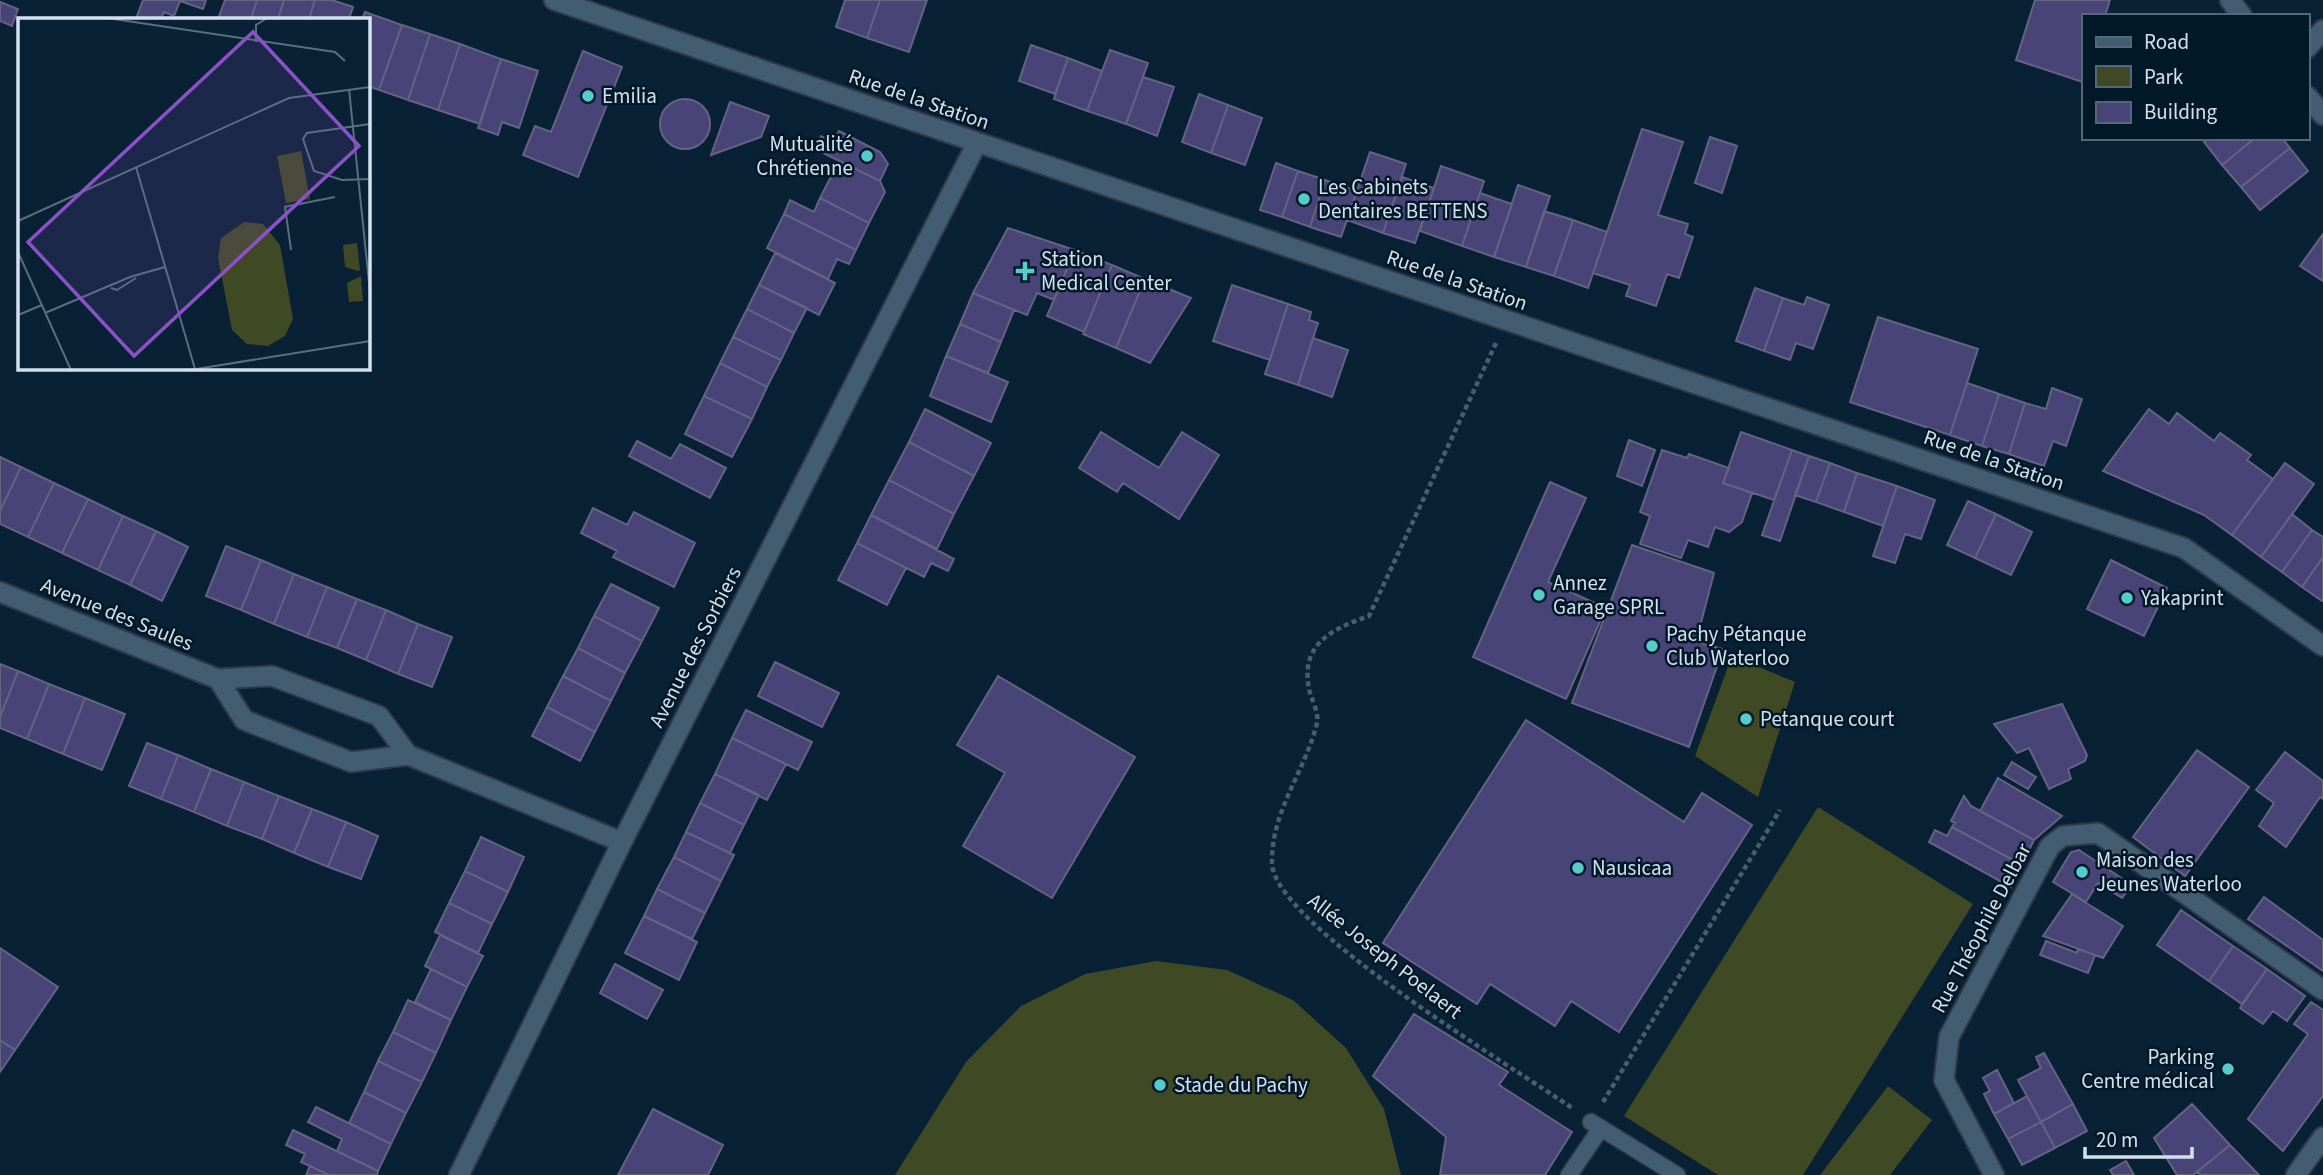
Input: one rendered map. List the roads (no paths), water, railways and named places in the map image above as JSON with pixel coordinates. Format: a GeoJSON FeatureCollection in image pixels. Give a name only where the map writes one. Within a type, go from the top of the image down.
{"type":"FeatureCollection","features":[{"type":"Feature","properties":{"kind":"street","name":"Rue de la Station"},"geometry":{"type":"LineString","coordinates":[[554,0],[2184,548],[2323,646]]}},
{"type":"Feature","properties":{"kind":"street"},"geometry":{"type":"LineString","coordinates":[[2309,46],[2323,30]]}},
{"type":"Feature","properties":{"kind":"street"},"geometry":{"type":"LineString","coordinates":[[2309,98],[2323,115]]}},
{"type":"Feature","properties":{"kind":"street","name":"Avenue des Sorbiers"},"geometry":{"type":"LineString","coordinates":[[459,1175],[622,842],[977,143]]}},
{"type":"Feature","properties":{"kind":"street","name":"Avenue des Saules"},"geometry":{"type":"LineString","coordinates":[[0,592],[218,679],[272,676],[379,716],[408,755]]}},
{"type":"Feature","properties":{"kind":"street"},"geometry":{"type":"LineString","coordinates":[[218,679],[244,720],[351,762],[408,755],[622,842]]}},
{"type":"Feature","properties":{"kind":"street","name":"Rue Théophile Delbar"},"geometry":{"type":"LineString","coordinates":[[1994,1175],[1944,1080],[1949,1037],[2050,846],[2063,836],[2098,833],[2323,990]]}},
{"type":"Feature","properties":{"kind":"street"},"geometry":{"type":"LineString","coordinates":[[2296,1175],[2323,1137]]}},
{"type":"Feature","properties":{"kind":"lane"},"geometry":{"type":"LineString","coordinates":[[1569,1175],[1596,1125],[1677,1175]]}},
{"type":"Feature","properties":{"kind":"place","name":"Emilia"},"geometry":{"type":"Point","coordinates":[588,96]}},
{"type":"Feature","properties":{"kind":"place","name":"Mutualité Chrétienne"},"geometry":{"type":"Point","coordinates":[867,156]}},
{"type":"Feature","properties":{"kind":"place","name":"Les Cabinets Dentaires BETTENS"},"geometry":{"type":"Point","coordinates":[1304,199]}},
{"type":"Feature","properties":{"kind":"place","name":"Station Medical Center"},"geometry":{"type":"Point","coordinates":[1025,271]}},
{"type":"Feature","properties":{"kind":"place","name":"Annez Garage SPRL"},"geometry":{"type":"Point","coordinates":[1539,595]}},
{"type":"Feature","properties":{"kind":"place","name":"Yakaprint"},"geometry":{"type":"Point","coordinates":[2127,598]}},
{"type":"Feature","properties":{"kind":"place","name":"Pachy Pétanque Club Waterloo"},"geometry":{"type":"Point","coordinates":[1652,646]}},
{"type":"Feature","properties":{"kind":"place","name":"Petanque court"},"geometry":{"type":"Point","coordinates":[1746,719]}},
{"type":"Feature","properties":{"kind":"place","name":"Nausicaa"},"geometry":{"type":"Point","coordinates":[1578,868]}},
{"type":"Feature","properties":{"kind":"place","name":"Maison des Jeunes Waterloo"},"geometry":{"type":"Point","coordinates":[2082,872]}},
{"type":"Feature","properties":{"kind":"place","name":"Parking Centre médical"},"geometry":{"type":"Point","coordinates":[2228,1069]}},
{"type":"Feature","properties":{"kind":"place","name":"Stade du Pachy"},"geometry":{"type":"Point","coordinates":[1160,1085]}}]}
